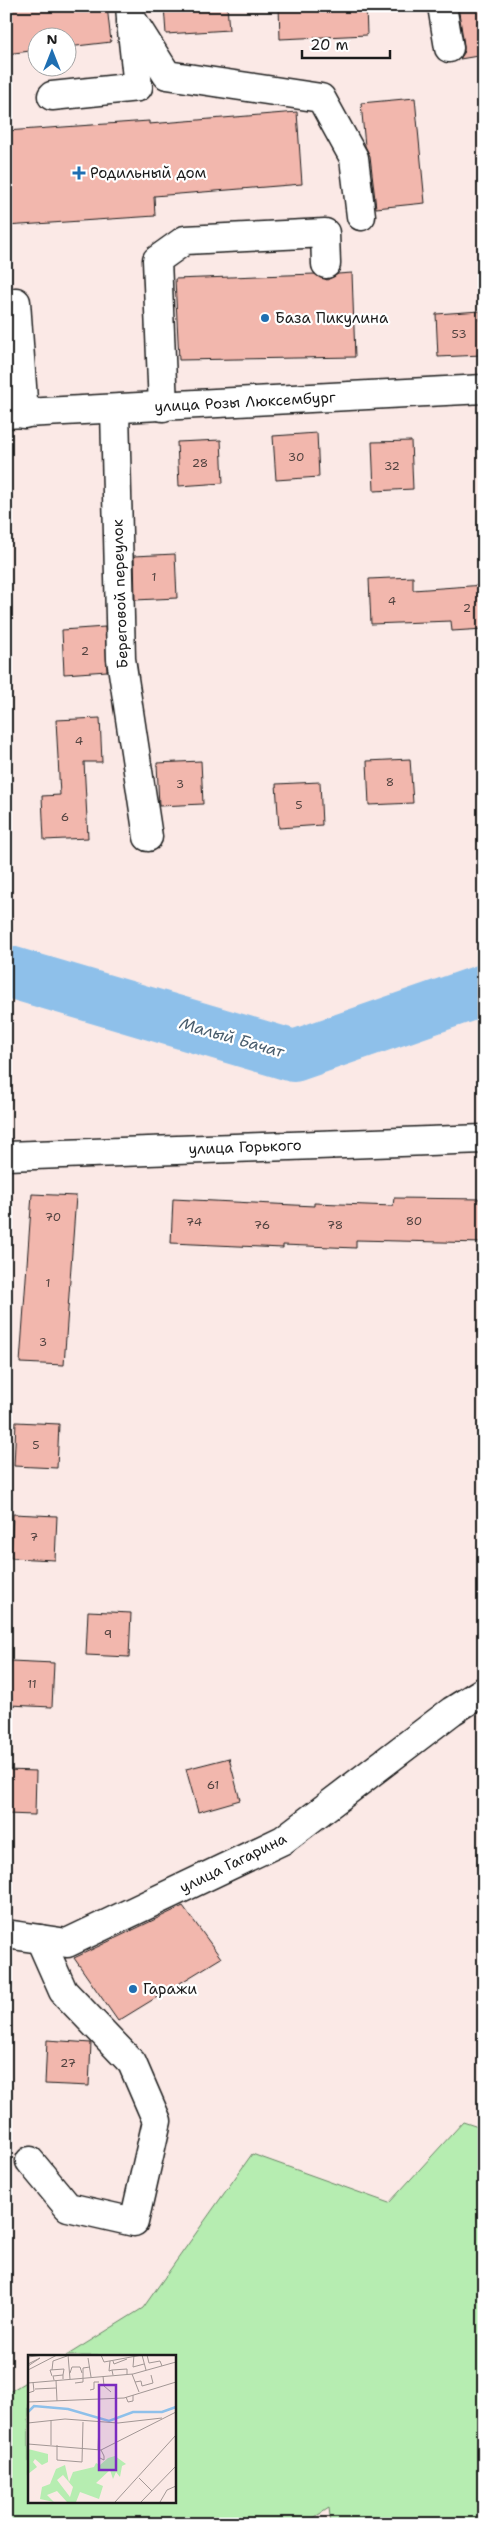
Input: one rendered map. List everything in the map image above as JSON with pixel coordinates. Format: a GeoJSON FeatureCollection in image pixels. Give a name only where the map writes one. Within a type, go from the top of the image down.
{"type":"FeatureCollection","features":[{"type":"Feature","properties":{"kind":"street"},"geometry":{"type":"LineString","coordinates":[[442,6],[449,48]]}},
{"type":"Feature","properties":{"kind":"street"},"geometry":{"type":"LineString","coordinates":[[52,96],[138,87],[130,12]]}},
{"type":"Feature","properties":{"kind":"street"},"geometry":{"type":"LineString","coordinates":[[130,12],[168,75],[321,98],[354,158],[361,216]]}},
{"type":"Feature","properties":{"kind":"street"},"geometry":{"type":"LineString","coordinates":[[163,407],[157,260],[185,240],[325,233],[326,264]]}},
{"type":"Feature","properties":{"kind":"street"},"geometry":{"type":"LineString","coordinates":[[15,414],[16,302]]}},
{"type":"Feature","properties":{"kind":"street","name":"улица Розы Люксембург"},"geometry":{"type":"LineString","coordinates":[[15,414],[483,395]]}},
{"type":"Feature","properties":{"kind":"street","name":"Береговой переулок"},"geometry":{"type":"LineString","coordinates":[[115,410],[121,659],[148,837]]}},
{"type":"Feature","properties":{"kind":"street","name":"улица Горького"},"geometry":{"type":"LineString","coordinates":[[6,1156],[484,1138]]}},
{"type":"Feature","properties":{"kind":"street","name":"улица Гагарина"},"geometry":{"type":"LineString","coordinates":[[6,1934],[67,1943],[283,1840],[452,1711],[484,1691]]}},
{"type":"Feature","properties":{"kind":"street"},"geometry":{"type":"LineString","coordinates":[[30,2161],[68,2207],[134,2222],[157,2121],[132,2063],[63,1991],[40,1939]]}},
{"type":"Feature","properties":{"kind":"green space"},"geometry":{"type":"Polygon","coordinates":[[[463,2122],[484,2129],[484,2524],[331,2524],[329,2508],[304,2524],[6,2524],[6,2390],[9,2392],[28,2381],[28,2502],[175,2502],[175,2355],[68,2355],[143,2308],[252,2154],[389,2203],[463,2122]]]}},
{"type":"Feature","properties":{"kind":"building"},"geometry":{"type":"Polygon","coordinates":[[[6,6],[107,6],[111,42],[78,46],[78,28],[28,28],[28,51],[6,54],[6,6]]]}},
{"type":"Feature","properties":{"kind":"building"},"geometry":{"type":"Polygon","coordinates":[[[164,6],[227,6],[229,30],[166,34],[164,6]]]}},
{"type":"Feature","properties":{"kind":"building"},"geometry":{"type":"Polygon","coordinates":[[[279,6],[366,6],[367,35],[280,39],[279,6]]]}},
{"type":"Feature","properties":{"kind":"building"},"geometry":{"type":"Polygon","coordinates":[[[458,6],[484,6],[484,55],[460,59],[464,53],[464,45],[458,6]]]}},
{"type":"Feature","properties":{"kind":"building"},"geometry":{"type":"Polygon","coordinates":[[[415,98],[425,203],[376,208],[370,156],[365,146],[361,103],[415,98]]]}},
{"type":"Feature","properties":{"kind":"building"},"geometry":{"type":"Polygon","coordinates":[[[297,112],[302,184],[154,196],[155,216],[6,226],[6,131],[149,121],[149,124],[297,112]]]}},
{"type":"Feature","properties":{"kind":"building","name":"База Пикулина"},"geometry":{"type":"Polygon","coordinates":[[[352,273],[355,357],[179,360],[175,279],[315,274],[327,280],[338,274],[352,273]]]}},
{"type":"Feature","properties":{"kind":"building"},"geometry":{"type":"Polygon","coordinates":[[[480,311],[482,355],[438,357],[436,314],[480,311]]]}},
{"type":"Feature","properties":{"kind":"building"},"geometry":{"type":"Polygon","coordinates":[[[317,433],[319,477],[276,480],[273,436],[317,433]]]}},
{"type":"Feature","properties":{"kind":"building"},"geometry":{"type":"Polygon","coordinates":[[[221,440],[223,483],[179,486],[177,442],[221,440]]]}},
{"type":"Feature","properties":{"kind":"building"},"geometry":{"type":"Polygon","coordinates":[[[411,441],[413,489],[374,491],[372,442],[411,441]]]}},
{"type":"Feature","properties":{"kind":"building"},"geometry":{"type":"Polygon","coordinates":[[[175,554],[177,598],[135,600],[134,556],[175,554]]]}},
{"type":"Feature","properties":{"kind":"building"},"geometry":{"type":"Polygon","coordinates":[[[413,577],[413,590],[484,585],[484,629],[452,631],[451,621],[371,624],[369,579],[413,577]]]}},
{"type":"Feature","properties":{"kind":"building"},"geometry":{"type":"Polygon","coordinates":[[[105,627],[107,671],[64,674],[62,630],[105,627]]]}},
{"type":"Feature","properties":{"kind":"building"},"geometry":{"type":"Polygon","coordinates":[[[100,718],[102,762],[84,762],[88,838],[44,840],[42,796],[60,795],[56,720],[100,718]]]}},
{"type":"Feature","properties":{"kind":"building"},"geometry":{"type":"Polygon","coordinates":[[[410,759],[413,803],[369,805],[367,761],[410,759]]]}},
{"type":"Feature","properties":{"kind":"building"},"geometry":{"type":"Polygon","coordinates":[[[201,761],[203,804],[159,806],[157,763],[201,761]]]}},
{"type":"Feature","properties":{"kind":"building"},"geometry":{"type":"Polygon","coordinates":[[[320,782],[322,825],[279,828],[276,784],[320,782]]]}},
{"type":"Feature","properties":{"kind":"building"},"geometry":{"type":"Polygon","coordinates":[[[32,1194],[76,1196],[64,1365],[20,1363],[32,1194]]]}},
{"type":"Feature","properties":{"kind":"building"},"geometry":{"type":"Polygon","coordinates":[[[394,1198],[484,1199],[484,1243],[356,1240],[356,1248],[283,1245],[283,1248],[171,1243],[173,1199],[314,1206],[314,1203],[393,1206],[394,1198]]]}},
{"type":"Feature","properties":{"kind":"building"},"geometry":{"type":"Polygon","coordinates":[[[16,1422],[59,1424],[57,1468],[14,1466],[16,1422]]]}},
{"type":"Feature","properties":{"kind":"building"},"geometry":{"type":"Polygon","coordinates":[[[13,1514],[57,1516],[55,1560],[11,1558],[13,1514]]]}},
{"type":"Feature","properties":{"kind":"building"},"geometry":{"type":"Polygon","coordinates":[[[88,1611],[131,1613],[129,1657],[86,1655],[88,1611]]]}},
{"type":"Feature","properties":{"kind":"building"},"geometry":{"type":"Polygon","coordinates":[[[11,1661],[54,1663],[52,1707],[9,1705],[11,1661]]]}},
{"type":"Feature","properties":{"kind":"building"},"geometry":{"type":"Polygon","coordinates":[[[229,1758],[240,1800],[198,1812],[186,1769],[229,1758]]]}},
{"type":"Feature","properties":{"kind":"building"},"geometry":{"type":"Polygon","coordinates":[[[6,1770],[36,1771],[35,1815],[6,1814],[6,1770]]]}},
{"type":"Feature","properties":{"kind":"building","name":"Гаражи"},"geometry":{"type":"Polygon","coordinates":[[[183,1906],[221,1958],[118,2021],[74,1958],[183,1906]]]}},
{"type":"Feature","properties":{"kind":"building"},"geometry":{"type":"Polygon","coordinates":[[[47,2040],[91,2043],[89,2086],[45,2084],[47,2040]]]}},
{"type":"Feature","properties":{"kind":"waterway","name":"Малый Бачат"},"geometry":{"type":"LineString","coordinates":[[6,971],[294,1056],[484,990]]}},
{"type":"Feature","properties":{"kind":"place","name":"Родильный дом"},"geometry":{"type":"Point","coordinates":[79,173]}},
{"type":"Feature","properties":{"kind":"place","name":"База Пикулина"},"geometry":{"type":"Point","coordinates":[265,318]}},
{"type":"Feature","properties":{"kind":"place","name":"Гаражи"},"geometry":{"type":"Point","coordinates":[133,1989]}}]}
